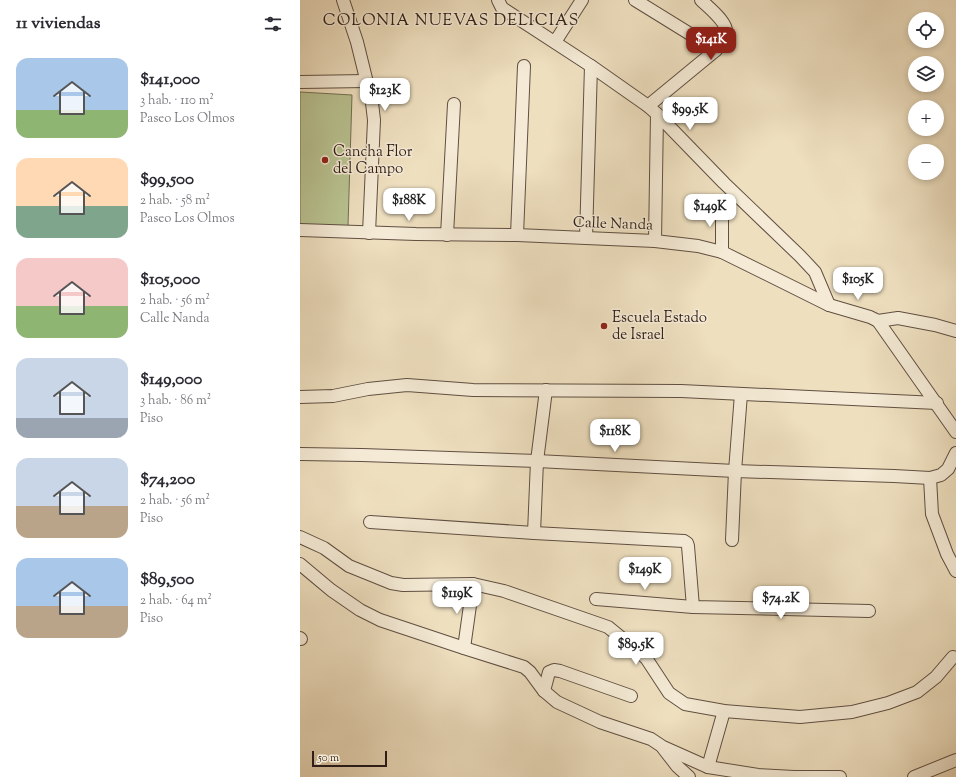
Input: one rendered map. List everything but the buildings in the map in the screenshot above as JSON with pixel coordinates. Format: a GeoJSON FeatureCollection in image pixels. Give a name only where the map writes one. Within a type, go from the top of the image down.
{"type":"FeatureCollection","features":[{"type":"Feature","properties":{"kind":"street"},"geometry":{"type":"LineString","coordinates":[[342,0],[357,42],[372,103],[374,120],[369,232]]}},
{"type":"Feature","properties":{"kind":"street"},"geometry":{"type":"LineString","coordinates":[[498,0],[502,8],[591,66],[653,110],[724,183],[815,272],[829,305]]}},
{"type":"Feature","properties":{"kind":"street"},"geometry":{"type":"LineString","coordinates":[[554,42],[582,0]]}},
{"type":"Feature","properties":{"kind":"street"},"geometry":{"type":"LineString","coordinates":[[635,0],[716,50]]}},
{"type":"Feature","properties":{"kind":"street"},"geometry":{"type":"LineString","coordinates":[[655,241],[653,110],[716,50],[726,35],[727,30],[724,23],[700,0]]}},
{"type":"Feature","properties":{"kind":"street"},"geometry":{"type":"LineString","coordinates":[[517,235],[524,66]]}},
{"type":"Feature","properties":{"kind":"street"},"geometry":{"type":"LineString","coordinates":[[586,238],[591,66]]}},
{"type":"Feature","properties":{"kind":"street"},"geometry":{"type":"LineString","coordinates":[[300,82],[366,81]]}},
{"type":"Feature","properties":{"kind":"street"},"geometry":{"type":"LineString","coordinates":[[447,235],[454,104]]}},
{"type":"Feature","properties":{"kind":"street"},"geometry":{"type":"LineString","coordinates":[[722,204],[722,252]]}},
{"type":"Feature","properties":{"kind":"street","name":"Calle Nanda"},"geometry":{"type":"LineString","coordinates":[[300,230],[447,235],[517,235],[655,241],[698,246],[722,252],[829,305],[870,317],[878,321],[898,318],[935,325],[956,331]]}},
{"type":"Feature","properties":{"kind":"street"},"geometry":{"type":"LineString","coordinates":[[878,321],[956,432]]}},
{"type":"Feature","properties":{"kind":"street"},"geometry":{"type":"LineString","coordinates":[[300,397],[333,396],[372,388],[407,385],[473,390],[681,391],[937,403]]}},
{"type":"Feature","properties":{"kind":"street"},"geometry":{"type":"LineString","coordinates":[[534,533],[538,461],[546,390]]}},
{"type":"Feature","properties":{"kind":"street"},"geometry":{"type":"LineString","coordinates":[[732,540],[740,394]]}},
{"type":"Feature","properties":{"kind":"street"},"geometry":{"type":"LineString","coordinates":[[300,454],[538,461],[735,471],[930,478],[941,475],[948,469],[956,453]]}},
{"type":"Feature","properties":{"kind":"street"},"geometry":{"type":"LineString","coordinates":[[930,478],[932,514],[947,554],[956,571]]}},
{"type":"Feature","properties":{"kind":"street"},"geometry":{"type":"LineString","coordinates":[[370,522],[684,541],[688,546],[693,606]]}},
{"type":"Feature","properties":{"kind":"street"},"geometry":{"type":"LineString","coordinates":[[300,537],[324,548],[348,566],[391,583],[403,585],[473,584],[504,591],[608,627],[646,658],[669,693],[685,704],[724,711],[800,717],[852,712],[888,703],[916,692],[936,677],[953,657]]}},
{"type":"Feature","properties":{"kind":"street"},"geometry":{"type":"LineString","coordinates":[[300,564],[331,590],[360,610],[380,620],[524,667],[530,672],[544,691],[557,702],[600,722],[652,739],[663,747],[708,767],[758,775],[840,777]]}},
{"type":"Feature","properties":{"kind":"street"},"geometry":{"type":"LineString","coordinates":[[464,648],[473,584]]}},
{"type":"Feature","properties":{"kind":"street"},"geometry":{"type":"LineString","coordinates":[[596,599],[693,606],[870,611]]}},
{"type":"Feature","properties":{"kind":"street"},"geometry":{"type":"LineString","coordinates":[[544,691],[549,672],[554,670],[631,696]]}},
{"type":"Feature","properties":{"kind":"street"},"geometry":{"type":"LineString","coordinates":[[708,767],[724,711]]}},
{"type":"Feature","properties":{"kind":"street"},"geometry":{"type":"LineString","coordinates":[[663,747],[677,766],[689,777]]}},
{"type":"Feature","properties":{"kind":"street"},"geometry":{"type":"LineString","coordinates":[[914,777],[943,772],[956,760]]}},
{"type":"Feature","properties":{"kind":"green space","name":"Cancha Flor del Campo"},"geometry":{"type":"Polygon","coordinates":[[[300,92],[352,95],[348,226],[300,226],[300,92]]]}},
{"type":"Feature","properties":{"kind":"place","name":"Cancha Flor del Campo"},"geometry":{"type":"Point","coordinates":[325,160]}},
{"type":"Feature","properties":{"kind":"place","name":"Escuela Estado de Israel"},"geometry":{"type":"Point","coordinates":[604,326]}},
{"type":"Feature","properties":{"kind":"district","name":"COLONIA NUEVAS DELICIAS"},"geometry":{"type":"Point","coordinates":[451,19]}}]}
